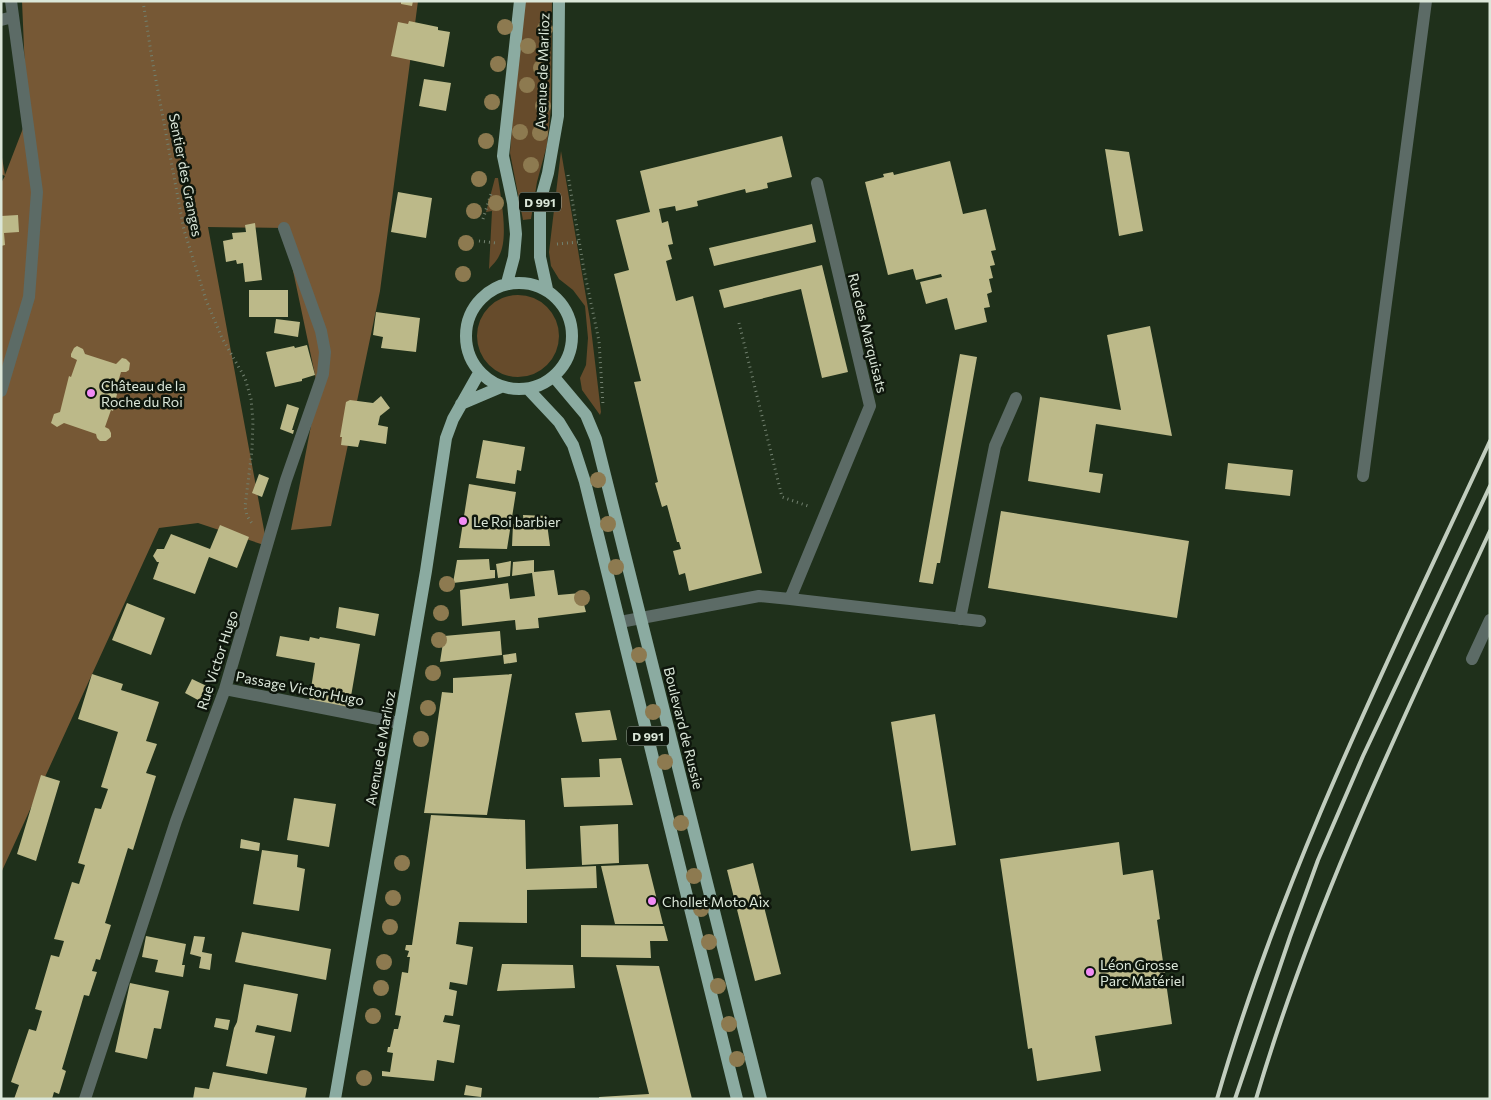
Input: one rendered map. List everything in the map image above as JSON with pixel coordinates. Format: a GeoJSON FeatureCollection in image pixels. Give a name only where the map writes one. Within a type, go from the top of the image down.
{"type":"FeatureCollection","features":[{"type":"Feature","properties":{"kind":"main road","name":"Avenue de Marlioz"},"geometry":{"type":"LineString","coordinates":[[507,283],[514,256],[516,234],[513,203],[503,156],[520,1]]}},
{"type":"Feature","properties":{"kind":"main road","name":"Avenue de Marlioz"},"geometry":{"type":"LineString","coordinates":[[547,289],[540,257],[540,202],[548,173],[558,116],[559,1]]}},
{"type":"Feature","properties":{"kind":"main road"},"geometry":{"type":"LineString","coordinates":[[507,283],[529,283],[547,289],[565,308],[572,326],[572,345],[565,362],[554,377],[528,389],[514,389],[489,381],[479,373],[470,358],[465,341],[466,324],[473,308],[483,296],[507,283]]}},
{"type":"Feature","properties":{"kind":"main road","name":"Avenue de Marlioz"},"geometry":{"type":"LineString","coordinates":[[335,1099],[426,571],[446,438],[452,419],[479,373]]}},
{"type":"Feature","properties":{"kind":"main road","name":"Boulevard de Russie"},"geometry":{"type":"LineString","coordinates":[[554,377],[586,415],[594,433],[642,617],[760,1099]]}},
{"type":"Feature","properties":{"kind":"main road"},"geometry":{"type":"LineString","coordinates":[[461,404],[501,386]]}},
{"type":"Feature","properties":{"kind":"main road","name":"D 991"},"geometry":{"type":"LineString","coordinates":[[528,389],[559,422],[573,445],[585,482],[737,1099]]}},
{"type":"Feature","properties":{"kind":"street"},"geometry":{"type":"LineString","coordinates":[[1,391],[29,297],[37,192],[7,19],[11,1]]}},
{"type":"Feature","properties":{"kind":"street"},"geometry":{"type":"LineString","coordinates":[[1364,476],[1426,1]]}},
{"type":"Feature","properties":{"kind":"street","name":"Rue des Marquisats"},"geometry":{"type":"LineString","coordinates":[[790,599],[870,406],[817,184]]}},
{"type":"Feature","properties":{"kind":"street","name":"Rue Victor Hugo"},"geometry":{"type":"LineString","coordinates":[[85,1099],[176,821],[225,689],[286,480],[323,374],[325,352],[321,331],[284,228]]}},
{"type":"Feature","properties":{"kind":"street"},"geometry":{"type":"LineString","coordinates":[[960,619],[995,446],[1016,398]]}},
{"type":"Feature","properties":{"kind":"street"},"geometry":{"type":"LineString","coordinates":[[620,622],[759,596],[980,622]]}},
{"type":"Feature","properties":{"kind":"street"},"geometry":{"type":"LineString","coordinates":[[1472,659],[1490,620]]}},
{"type":"Feature","properties":{"kind":"street","name":"Passage Victor Hugo"},"geometry":{"type":"LineString","coordinates":[[225,689],[399,722]]}},
{"type":"Feature","properties":{"kind":"path","name":"Sentier des Granges"},"geometry":{"type":"LineString","coordinates":[[143,1],[147,34],[184,230],[212,316],[222,338],[245,378],[251,399],[253,421],[252,450],[245,507],[247,516],[267,546]]}},
{"type":"Feature","properties":{"kind":"path"},"geometry":{"type":"LineString","coordinates":[[568,174],[584,270],[599,340],[604,415],[594,433]]}},
{"type":"Feature","properties":{"kind":"path"},"geometry":{"type":"LineString","coordinates":[[738,323],[782,497],[826,512]]}},
{"type":"Feature","properties":{"kind":"shaded area"},"geometry":{"type":"Polygon","coordinates":[[[22,1],[418,1],[380,291],[331,526],[291,530],[318,389],[284,228],[208,227],[267,546],[198,523],[159,528],[1,873],[1,183],[5,176],[1,174],[1,152],[5,175],[27,118],[22,1]]]}},
{"type":"Feature","properties":{"kind":"shaded area"},"geometry":{"type":"Polygon","coordinates":[[[521,1],[552,1],[551,108],[547,145],[537,182],[531,219],[523,220],[510,153],[521,1]]]}},
{"type":"Feature","properties":{"kind":"shaded area"},"geometry":{"type":"Polygon","coordinates":[[[561,151],[590,320],[600,415],[582,390],[580,378],[586,365],[588,338],[585,306],[573,290],[559,279],[551,266],[549,252],[561,151]]]}},
{"type":"Feature","properties":{"kind":"shaded area"},"geometry":{"type":"Polygon","coordinates":[[[495,178],[498,178],[504,229],[502,249],[498,258],[489,269],[492,211],[486,212],[495,178]]]}},
{"type":"Feature","properties":{"kind":"shaded area"},"geometry":{"type":"Polygon","coordinates":[[[518,295],[534,298],[547,307],[556,320],[559,336],[556,352],[547,365],[534,374],[518,377],[502,374],[489,365],[480,352],[477,336],[480,320],[489,307],[502,298],[518,295]]]}},
{"type":"Feature","properties":{"kind":"building"},"geometry":{"type":"Polygon","coordinates":[[[401,1],[413,1],[412,6],[401,4],[401,1]]]}},
{"type":"Feature","properties":{"kind":"building"},"geometry":{"type":"Polygon","coordinates":[[[409,21],[438,27],[438,30],[450,32],[444,67],[391,56],[398,22],[408,24],[409,21]]]}},
{"type":"Feature","properties":{"kind":"building"},"geometry":{"type":"Polygon","coordinates":[[[424,79],[451,83],[446,111],[419,106],[424,79]]]}},
{"type":"Feature","properties":{"kind":"building"},"geometry":{"type":"Polygon","coordinates":[[[782,136],[792,177],[767,183],[768,188],[746,193],[745,189],[697,201],[698,206],[676,211],[675,206],[659,209],[662,223],[668,221],[673,244],[668,245],[672,259],[666,261],[676,301],[693,296],[762,573],[689,591],[685,573],[679,575],[673,551],[681,549],[679,542],[677,542],[667,505],[662,507],[655,483],[658,482],[634,382],[641,381],[614,274],[629,270],[616,220],[650,212],[640,171],[782,136]]]}},
{"type":"Feature","properties":{"kind":"building"},"geometry":{"type":"Polygon","coordinates":[[[1105,149],[1129,152],[1143,231],[1119,236],[1105,149]]]}},
{"type":"Feature","properties":{"kind":"building"},"geometry":{"type":"Polygon","coordinates":[[[950,161],[963,214],[986,209],[996,250],[991,251],[995,265],[990,266],[993,278],[989,279],[992,292],[987,294],[990,307],[984,308],[987,322],[955,330],[947,298],[926,304],[920,282],[942,277],[941,274],[916,280],[913,269],[888,275],[865,182],[884,177],[883,174],[893,172],[894,175],[950,161]]]}},
{"type":"Feature","properties":{"kind":"building"},"geometry":{"type":"Polygon","coordinates":[[[398,192],[432,198],[426,238],[391,232],[398,192]]]}},
{"type":"Feature","properties":{"kind":"building"},"geometry":{"type":"Polygon","coordinates":[[[18,215],[19,232],[4,233],[5,245],[1,246],[1,216],[18,215]]]}},
{"type":"Feature","properties":{"kind":"building"},"geometry":{"type":"Polygon","coordinates":[[[255,223],[262,280],[245,282],[243,263],[237,264],[236,260],[226,262],[223,241],[233,239],[232,233],[246,232],[245,225],[255,223]]]}},
{"type":"Feature","properties":{"kind":"building"},"geometry":{"type":"Polygon","coordinates":[[[812,224],[816,242],[714,266],[709,248],[812,224]]]}},
{"type":"Feature","properties":{"kind":"building"},"geometry":{"type":"Polygon","coordinates":[[[822,265],[848,372],[822,378],[801,289],[724,308],[719,290],[822,265]]]}},
{"type":"Feature","properties":{"kind":"building"},"geometry":{"type":"Polygon","coordinates":[[[249,290],[288,290],[288,317],[249,317],[249,290]]]}},
{"type":"Feature","properties":{"kind":"building"},"geometry":{"type":"Polygon","coordinates":[[[376,312],[420,318],[416,352],[381,348],[383,337],[373,335],[376,312]]]}},
{"type":"Feature","properties":{"kind":"building"},"geometry":{"type":"Polygon","coordinates":[[[276,319],[300,322],[298,337],[274,333],[276,319]]]}},
{"type":"Feature","properties":{"kind":"building"},"geometry":{"type":"Polygon","coordinates":[[[1150,326],[1172,436],[1096,424],[1089,472],[1103,474],[1100,493],[1028,481],[1040,397],[1121,410],[1107,335],[1150,326]]]}},
{"type":"Feature","properties":{"kind":"building"},"geometry":{"type":"Polygon","coordinates":[[[307,345],[315,375],[302,379],[302,381],[275,387],[266,352],[307,345]]]}},
{"type":"Feature","properties":{"kind":"building","name":"Château de la Roche du Roi"},"geometry":{"type":"Polygon","coordinates":[[[77,346],[83,349],[85,354],[116,364],[122,358],[130,363],[129,370],[121,372],[113,411],[111,410],[105,427],[109,429],[111,437],[106,441],[100,441],[96,434],[64,423],[57,427],[51,423],[54,414],[60,412],[69,376],[71,377],[77,360],[71,357],[71,354],[77,346]]]}},
{"type":"Feature","properties":{"kind":"building"},"geometry":{"type":"Polygon","coordinates":[[[960,354],[977,357],[940,563],[937,563],[933,584],[919,582],[960,354]]]}},
{"type":"Feature","properties":{"kind":"building"},"geometry":{"type":"Polygon","coordinates":[[[381,396],[390,408],[380,416],[378,425],[388,427],[386,444],[360,440],[358,447],[341,445],[342,437],[340,437],[346,402],[350,400],[373,403],[381,396]]]}},
{"type":"Feature","properties":{"kind":"building"},"geometry":{"type":"Polygon","coordinates":[[[287,404],[299,408],[292,430],[294,430],[293,434],[280,429],[287,404]]]}},
{"type":"Feature","properties":{"kind":"building"},"geometry":{"type":"Polygon","coordinates":[[[483,440],[525,447],[521,471],[517,470],[515,484],[476,478],[483,440]]]}},
{"type":"Feature","properties":{"kind":"building"},"geometry":{"type":"Polygon","coordinates":[[[1228,463],[1293,470],[1290,496],[1225,489],[1228,463]]]}},
{"type":"Feature","properties":{"kind":"building"},"geometry":{"type":"Polygon","coordinates":[[[259,474],[269,478],[262,497],[252,493],[259,474]]]}},
{"type":"Feature","properties":{"kind":"building"},"geometry":{"type":"Polygon","coordinates":[[[469,484],[516,492],[507,549],[459,548],[469,484]]]}},
{"type":"Feature","properties":{"kind":"building"},"geometry":{"type":"Polygon","coordinates":[[[1001,511],[1189,541],[1177,618],[988,588],[1001,511]]]}},
{"type":"Feature","properties":{"kind":"building"},"geometry":{"type":"Polygon","coordinates":[[[523,515],[546,516],[550,546],[512,546],[513,524],[524,525],[523,515]]]}},
{"type":"Feature","properties":{"kind":"building"},"geometry":{"type":"Polygon","coordinates":[[[220,525],[249,537],[237,568],[209,557],[195,594],[153,579],[159,562],[153,556],[157,549],[164,549],[171,534],[210,549],[220,525]]]}},
{"type":"Feature","properties":{"kind":"building"},"geometry":{"type":"Polygon","coordinates":[[[489,559],[490,570],[495,570],[495,578],[453,583],[457,560],[489,559]]]}},
{"type":"Feature","properties":{"kind":"building"},"geometry":{"type":"Polygon","coordinates":[[[534,560],[534,572],[554,570],[558,595],[581,593],[586,612],[538,618],[539,628],[516,630],[515,620],[462,626],[460,590],[508,583],[510,599],[535,596],[532,573],[512,576],[513,562],[534,560]]]}},
{"type":"Feature","properties":{"kind":"building"},"geometry":{"type":"Polygon","coordinates":[[[511,561],[510,576],[498,578],[496,564],[511,561]]]}},
{"type":"Feature","properties":{"kind":"building"},"geometry":{"type":"Polygon","coordinates":[[[127,603],[165,618],[151,655],[112,640],[127,603]]]}},
{"type":"Feature","properties":{"kind":"building"},"geometry":{"type":"Polygon","coordinates":[[[339,607],[379,614],[375,636],[336,628],[339,607]]]}},
{"type":"Feature","properties":{"kind":"building"},"geometry":{"type":"Polygon","coordinates":[[[500,631],[502,655],[440,662],[444,636],[500,631]]]}},
{"type":"Feature","properties":{"kind":"building"},"geometry":{"type":"Polygon","coordinates":[[[280,636],[309,641],[310,637],[319,639],[320,637],[360,644],[349,708],[309,701],[315,663],[276,656],[280,636]]]}},
{"type":"Feature","properties":{"kind":"building"},"geometry":{"type":"Polygon","coordinates":[[[516,653],[517,662],[504,664],[503,655],[516,653]]]}},
{"type":"Feature","properties":{"kind":"building"},"geometry":{"type":"Polygon","coordinates":[[[92,674],[123,684],[121,690],[159,702],[146,741],[157,744],[146,773],[156,776],[133,850],[128,848],[105,923],[111,925],[100,960],[96,959],[92,971],[97,972],[89,996],[84,995],[62,1069],[66,1071],[59,1094],[54,1092],[52,1099],[14,1099],[19,1085],[11,1082],[29,1029],[36,1031],[42,1011],[35,1009],[51,955],[59,957],[64,941],[54,939],[72,882],[79,884],[85,865],[78,863],[95,808],[101,809],[108,789],[101,787],[118,732],[78,719],[92,674]]]}},
{"type":"Feature","properties":{"kind":"building"},"geometry":{"type":"Polygon","coordinates":[[[512,674],[487,815],[424,813],[442,692],[453,693],[453,678],[512,674]]]}},
{"type":"Feature","properties":{"kind":"building"},"geometry":{"type":"Polygon","coordinates":[[[192,679],[215,690],[209,706],[185,693],[192,679]]]}},
{"type":"Feature","properties":{"kind":"building"},"geometry":{"type":"Polygon","coordinates":[[[610,710],[617,740],[582,742],[575,713],[610,710]]]}},
{"type":"Feature","properties":{"kind":"building"},"geometry":{"type":"Polygon","coordinates":[[[935,714],[956,845],[911,851],[891,722],[935,714]]]}},
{"type":"Feature","properties":{"kind":"building"},"geometry":{"type":"Polygon","coordinates":[[[621,758],[633,805],[564,807],[561,778],[600,777],[599,759],[621,758]]]}},
{"type":"Feature","properties":{"kind":"building"},"geometry":{"type":"Polygon","coordinates":[[[41,775],[60,781],[36,861],[17,854],[41,775]]]}},
{"type":"Feature","properties":{"kind":"building"},"geometry":{"type":"Polygon","coordinates":[[[294,798],[336,804],[329,847],[287,840],[294,798]]]}},
{"type":"Feature","properties":{"kind":"building"},"geometry":{"type":"Polygon","coordinates":[[[431,815],[525,820],[526,869],[596,866],[597,888],[527,890],[527,923],[459,922],[456,944],[473,947],[467,985],[450,982],[449,989],[457,991],[453,1016],[445,1015],[443,1022],[460,1025],[454,1063],[437,1060],[434,1081],[382,1076],[382,1071],[390,1072],[393,1053],[387,1052],[394,1029],[398,1029],[401,1016],[395,1015],[402,972],[408,973],[410,957],[407,957],[409,951],[405,950],[406,945],[412,945],[431,815]]]}},
{"type":"Feature","properties":{"kind":"building"},"geometry":{"type":"Polygon","coordinates":[[[618,824],[619,863],[582,865],[580,826],[618,824]]]}},
{"type":"Feature","properties":{"kind":"building"},"geometry":{"type":"Polygon","coordinates":[[[241,839],[260,843],[259,851],[240,848],[241,839]]]}},
{"type":"Feature","properties":{"kind":"building","name":"Léon Grosse Parc Matériel"},"geometry":{"type":"Polygon","coordinates":[[[1119,842],[1123,875],[1153,870],[1160,919],[1157,920],[1172,1024],[1095,1036],[1101,1071],[1037,1081],[1032,1048],[1028,1049],[1000,859],[1119,842]]]}},
{"type":"Feature","properties":{"kind":"building"},"geometry":{"type":"Polygon","coordinates":[[[262,850],[298,855],[297,867],[305,869],[299,911],[253,904],[262,850]]]}},
{"type":"Feature","properties":{"kind":"building"},"geometry":{"type":"Polygon","coordinates":[[[753,863],[781,974],[755,981],[727,870],[753,863]]]}},
{"type":"Feature","properties":{"kind":"building"},"geometry":{"type":"Polygon","coordinates":[[[648,864],[663,924],[615,924],[601,866],[648,864]]]}},
{"type":"Feature","properties":{"kind":"building"},"geometry":{"type":"Polygon","coordinates":[[[581,925],[664,926],[668,941],[650,941],[651,958],[581,957],[581,925]]]}},
{"type":"Feature","properties":{"kind":"building"},"geometry":{"type":"Polygon","coordinates":[[[242,932],[331,949],[326,980],[235,962],[242,932]]]}},
{"type":"Feature","properties":{"kind":"building"},"geometry":{"type":"Polygon","coordinates":[[[146,936],[186,944],[182,965],[185,965],[183,977],[155,972],[158,960],[142,957],[146,936]]]}},
{"type":"Feature","properties":{"kind":"building"},"geometry":{"type":"Polygon","coordinates":[[[194,936],[205,937],[202,952],[212,954],[210,970],[199,968],[201,957],[190,954],[194,936]]]}},
{"type":"Feature","properties":{"kind":"building"},"geometry":{"type":"Polygon","coordinates":[[[502,964],[573,965],[575,988],[497,991],[502,964]]]}},
{"type":"Feature","properties":{"kind":"building"},"geometry":{"type":"Polygon","coordinates":[[[616,965],[659,966],[692,1099],[599,1099],[599,1097],[649,1094],[616,965]]]}},
{"type":"Feature","properties":{"kind":"building"},"geometry":{"type":"Polygon","coordinates":[[[130,983],[169,991],[161,1029],[154,1028],[147,1059],[115,1052],[130,983]]]}},
{"type":"Feature","properties":{"kind":"building"},"geometry":{"type":"Polygon","coordinates":[[[244,984],[298,994],[291,1032],[257,1025],[255,1032],[275,1036],[267,1074],[226,1066],[244,984]]]}},
{"type":"Feature","properties":{"kind":"building"},"geometry":{"type":"Polygon","coordinates":[[[216,1018],[230,1020],[228,1030],[214,1027],[216,1018]]]}},
{"type":"Feature","properties":{"kind":"building"},"geometry":{"type":"Polygon","coordinates":[[[213,1072],[307,1088],[305,1099],[193,1099],[195,1087],[209,1089],[213,1072]]]}},
{"type":"Feature","properties":{"kind":"building"},"geometry":{"type":"Polygon","coordinates":[[[466,1085],[482,1088],[481,1097],[464,1095],[466,1085]]]}},
{"type":"Feature","properties":{"kind":"railway"},"geometry":{"type":"LineString","coordinates":[[1217,1099],[1273,930],[1306,847],[1377,684],[1490,441]]}},
{"type":"Feature","properties":{"kind":"railway"},"geometry":{"type":"LineString","coordinates":[[1235,1099],[1318,860],[1363,756],[1490,486]]}},
{"type":"Feature","properties":{"kind":"railway"},"geometry":{"type":"LineString","coordinates":[[1256,1099],[1305,953],[1362,811],[1490,531]]}},
{"type":"Feature","properties":{"kind":"place","name":"Château de la Roche du Roi"},"geometry":{"type":"Point","coordinates":[91,393]}},
{"type":"Feature","properties":{"kind":"place","name":"Le Roi barbier"},"geometry":{"type":"Point","coordinates":[463,521]}},
{"type":"Feature","properties":{"kind":"place","name":"Chollet Moto Aix"},"geometry":{"type":"Point","coordinates":[652,901]}},
{"type":"Feature","properties":{"kind":"place","name":"Léon Grosse Parc Matériel"},"geometry":{"type":"Point","coordinates":[1090,972]}}]}
